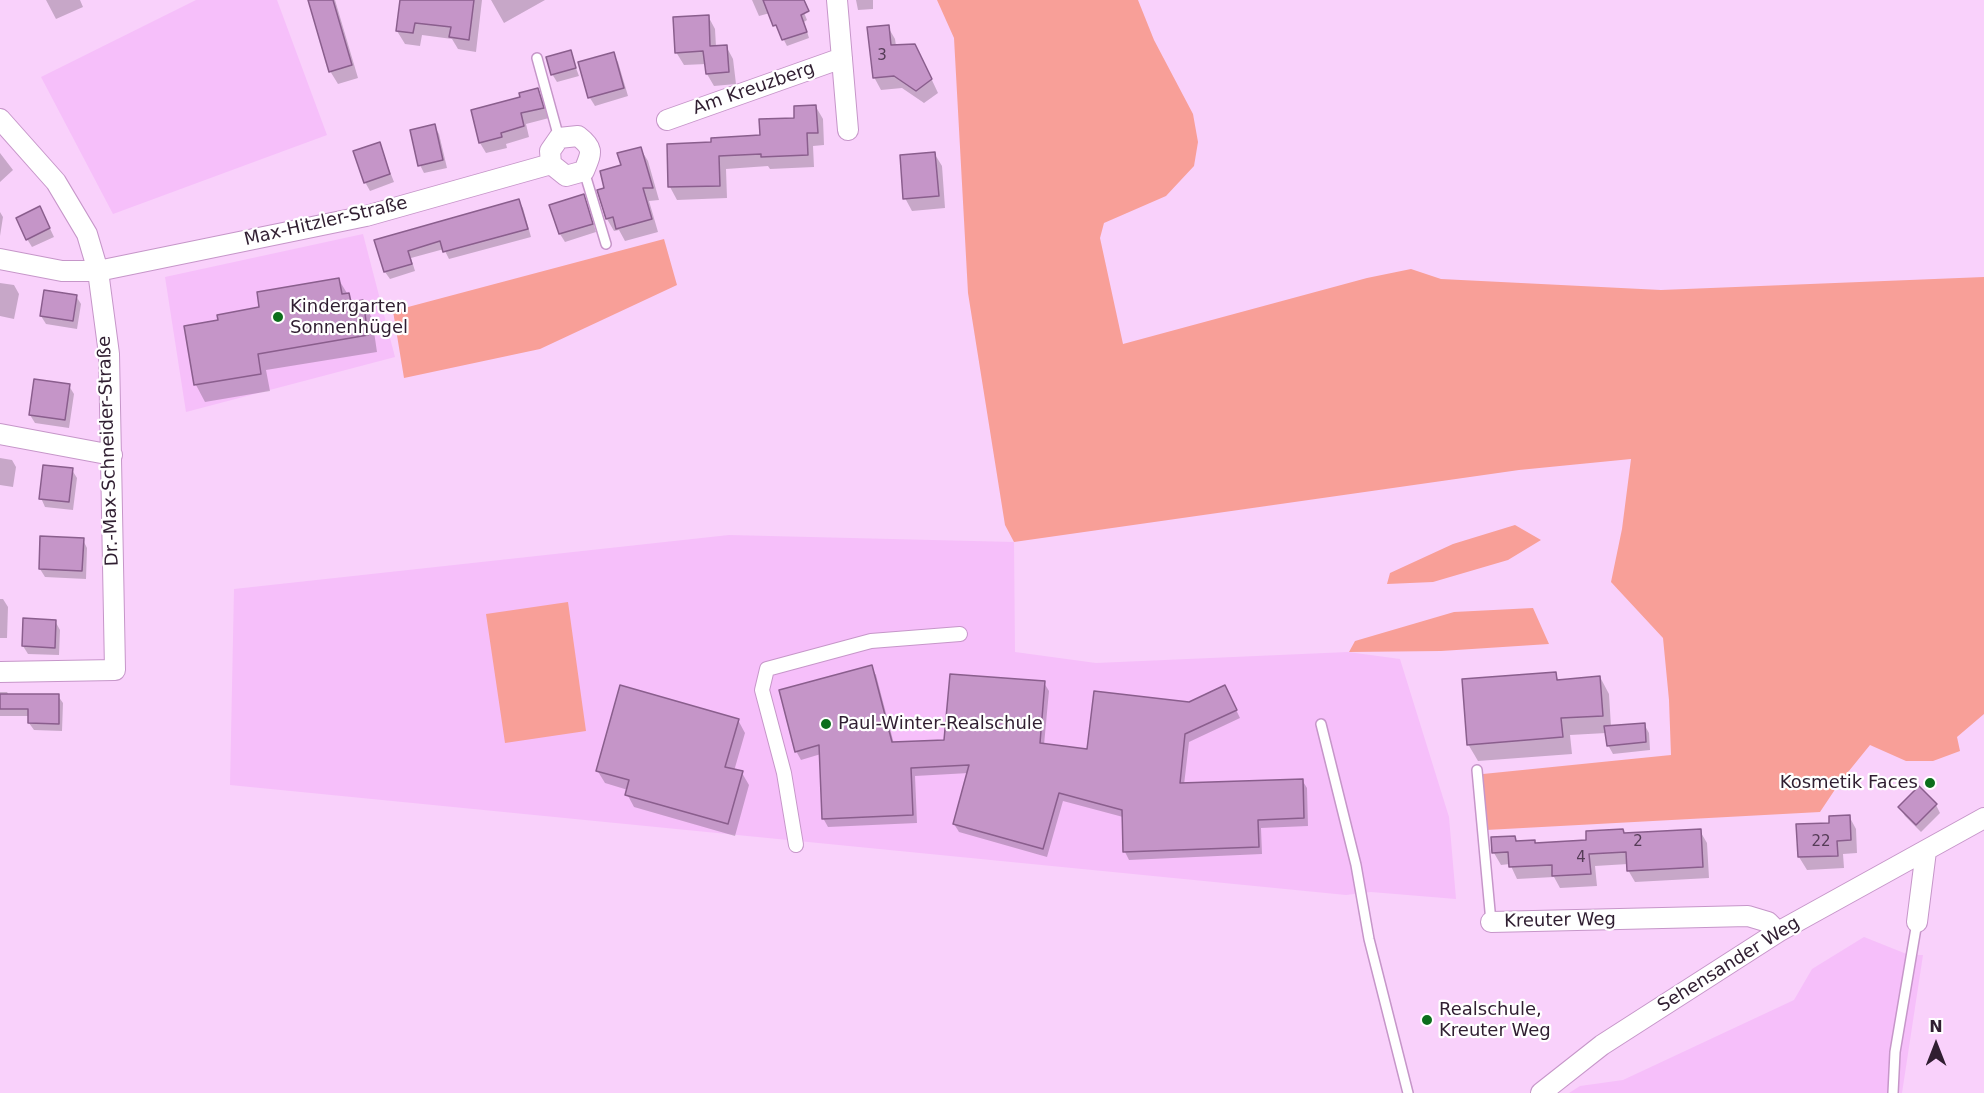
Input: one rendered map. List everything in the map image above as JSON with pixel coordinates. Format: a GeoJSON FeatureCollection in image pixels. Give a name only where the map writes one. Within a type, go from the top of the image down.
{"type":"FeatureCollection","features":[{"type":"Feature","properties":{"kind":"street","name":"Am Kreuzberg"},"geometry":{"type":"LineString","coordinates":[[837,0],[848,130]]}},
{"type":"Feature","properties":{"kind":"street","name":"Am Kreuzberg"},"geometry":{"type":"LineString","coordinates":[[667,120],[842,58]]}},
{"type":"Feature","properties":{"kind":"street","name":"Dr.-Max-Schneider-Straße"},"geometry":{"type":"LineString","coordinates":[[0,119],[56,182],[87,234],[98,271],[109,354],[115,670],[0,672]]}},
{"type":"Feature","properties":{"kind":"street"},"geometry":{"type":"LineString","coordinates":[[578,136],[588,144],[591,153],[584,171],[566,176],[551,164],[550,151],[559,138],[578,136]]}},
{"type":"Feature","properties":{"kind":"street","name":"Max-Hitzler-Straße"},"geometry":{"type":"LineString","coordinates":[[0,259],[62,271],[98,271],[366,216],[551,164]]}},
{"type":"Feature","properties":{"kind":"street"},"geometry":{"type":"LineString","coordinates":[[0,434],[112,455]]}},
{"type":"Feature","properties":{"kind":"street"},"geometry":{"type":"LineString","coordinates":[[796,845],[784,773],[762,690],[767,669],[871,641],[960,634]]}},
{"type":"Feature","properties":{"kind":"street","name":"Sehensander Weg"},"geometry":{"type":"LineString","coordinates":[[1541,1093],[1602,1045],[1778,932],[1984,818]]}},
{"type":"Feature","properties":{"kind":"street"},"geometry":{"type":"LineString","coordinates":[[1917,922],[1926,851]]}},
{"type":"Feature","properties":{"kind":"street","name":"Kreuter Weg"},"geometry":{"type":"LineString","coordinates":[[1491,922],[1748,916],[1768,922],[1778,932]]}},
{"type":"Feature","properties":{"kind":"lane"},"geometry":{"type":"LineString","coordinates":[[537,58],[559,138]]}},
{"type":"Feature","properties":{"kind":"lane"},"geometry":{"type":"LineString","coordinates":[[584,171],[606,244]]}},
{"type":"Feature","properties":{"kind":"lane"},"geometry":{"type":"LineString","coordinates":[[1322,723],[1356,865],[1369,939],[1408,1093]]}},
{"type":"Feature","properties":{"kind":"lane","name":"Kreuter Weg"},"geometry":{"type":"LineString","coordinates":[[1478,770],[1491,922]]}},
{"type":"Feature","properties":{"kind":"lane"},"geometry":{"type":"LineString","coordinates":[[1893,1093],[1895,1052],[1917,922]]}},
{"type":"Feature","properties":{"kind":"shaded area"},"geometry":{"type":"Polygon","coordinates":[[[196,0],[277,0],[327,135],[113,214],[41,77],[196,0]]]}},
{"type":"Feature","properties":{"kind":"shaded area"},"geometry":{"type":"Polygon","coordinates":[[[937,0],[1138,0],[1154,40],[1193,114],[1198,142],[1194,166],[1166,196],[1104,223],[1100,238],[1123,344],[1367,278],[1411,269],[1441,279],[1661,290],[1984,277],[1984,714],[1957,737],[1960,751],[1933,761],[1906,761],[1870,745],[1840,782],[1820,812],[1486,830],[1483,774],[1671,755],[1663,638],[1611,582],[1622,529],[1631,459],[1519,470],[1014,542],[1005,525],[968,293],[954,38],[937,0]]]}},
{"type":"Feature","properties":{"kind":"shaded area","name":"Kindergarten Sonnenhügel"},"geometry":{"type":"Polygon","coordinates":[[[363,234],[395,357],[186,412],[165,277],[363,234]]]}},
{"type":"Feature","properties":{"kind":"shaded area"},"geometry":{"type":"Polygon","coordinates":[[[664,239],[677,285],[540,349],[404,378],[393,311],[664,239]]]}},
{"type":"Feature","properties":{"kind":"shaded area"},"geometry":{"type":"Polygon","coordinates":[[[1515,525],[1541,540],[1508,560],[1433,582],[1387,584],[1390,573],[1453,544],[1515,525]]]}},
{"type":"Feature","properties":{"kind":"shaded area","name":"Paul-Winter-Realschule"},"geometry":{"type":"Polygon","coordinates":[[[729,535],[1014,542],[1015,652],[1096,663],[1348,652],[1400,659],[1449,817],[1456,899],[1371,892],[1346,895],[230,785],[234,589],[729,535]]]}},
{"type":"Feature","properties":{"kind":"shaded area"},"geometry":{"type":"Polygon","coordinates":[[[568,602],[586,731],[505,743],[486,614],[568,602]]]}},
{"type":"Feature","properties":{"kind":"shaded area"},"geometry":{"type":"Polygon","coordinates":[[[1533,608],[1549,644],[1441,651],[1349,652],[1355,641],[1454,612],[1533,608]]]}},
{"type":"Feature","properties":{"kind":"shaded area"},"geometry":{"type":"Polygon","coordinates":[[[1864,937],[1909,955],[1923,955],[1902,1093],[1569,1093],[1580,1086],[1623,1080],[1794,1000],[1812,969],[1864,937]]]}},
{"type":"Feature","properties":{"kind":"building"},"geometry":{"type":"Polygon","coordinates":[[[308,0],[333,0],[352,65],[329,72],[308,0]]]}},
{"type":"Feature","properties":{"kind":"building"},"geometry":{"type":"Polygon","coordinates":[[[400,0],[474,0],[469,40],[449,37],[451,27],[415,23],[413,33],[396,31],[400,0]]]}},
{"type":"Feature","properties":{"kind":"building"},"geometry":{"type":"Polygon","coordinates":[[[763,0],[804,0],[809,11],[801,15],[807,32],[782,40],[776,25],[773,26],[763,0]]]}},
{"type":"Feature","properties":{"kind":"building"},"geometry":{"type":"Polygon","coordinates":[[[709,15],[710,46],[727,45],[729,72],[706,74],[703,51],[675,53],[673,17],[709,15]]]}},
{"type":"Feature","properties":{"kind":"building"},"geometry":{"type":"Polygon","coordinates":[[[889,25],[891,45],[915,44],[932,79],[916,91],[894,76],[873,78],[867,27],[889,25]]]}},
{"type":"Feature","properties":{"kind":"building"},"geometry":{"type":"Polygon","coordinates":[[[571,50],[576,68],[551,75],[546,57],[571,50]]]}},
{"type":"Feature","properties":{"kind":"building"},"geometry":{"type":"Polygon","coordinates":[[[614,52],[624,88],[588,98],[578,62],[614,52]]]}},
{"type":"Feature","properties":{"kind":"building"},"geometry":{"type":"Polygon","coordinates":[[[538,88],[544,108],[521,113],[524,126],[501,133],[502,137],[479,143],[471,110],[520,97],[519,93],[538,88]]]}},
{"type":"Feature","properties":{"kind":"building"},"geometry":{"type":"Polygon","coordinates":[[[816,105],[818,133],[807,133],[808,155],[719,156],[720,186],[668,187],[667,144],[711,142],[711,138],[760,135],[759,119],[794,118],[794,106],[816,105]]]}},
{"type":"Feature","properties":{"kind":"building"},"geometry":{"type":"Polygon","coordinates":[[[435,124],[443,160],[418,166],[410,130],[435,124]]]}},
{"type":"Feature","properties":{"kind":"building"},"geometry":{"type":"Polygon","coordinates":[[[380,142],[390,174],[364,183],[353,151],[380,142]]]}},
{"type":"Feature","properties":{"kind":"building"},"geometry":{"type":"Polygon","coordinates":[[[641,147],[653,188],[643,188],[652,219],[616,229],[613,217],[606,219],[597,190],[604,188],[600,171],[621,165],[617,153],[641,147]]]}},
{"type":"Feature","properties":{"kind":"building"},"geometry":{"type":"Polygon","coordinates":[[[935,152],[939,196],[903,199],[900,155],[935,152]]]}},
{"type":"Feature","properties":{"kind":"building"},"geometry":{"type":"Polygon","coordinates":[[[584,194],[593,224],[559,234],[549,205],[584,194]]]}},
{"type":"Feature","properties":{"kind":"building"},"geometry":{"type":"Polygon","coordinates":[[[519,199],[528,229],[443,252],[440,241],[408,251],[412,264],[384,272],[374,240],[519,199]]]}},
{"type":"Feature","properties":{"kind":"building"},"geometry":{"type":"Polygon","coordinates":[[[40,206],[50,228],[26,240],[16,218],[40,206]]]}},
{"type":"Feature","properties":{"kind":"building"},"geometry":{"type":"Polygon","coordinates":[[[339,278],[342,294],[349,293],[351,302],[363,300],[368,335],[258,354],[261,374],[194,385],[184,326],[218,320],[217,315],[259,307],[257,292],[339,278]]]}},
{"type":"Feature","properties":{"kind":"building"},"geometry":{"type":"Polygon","coordinates":[[[44,290],[77,295],[73,321],[40,316],[44,290]]]}},
{"type":"Feature","properties":{"kind":"building"},"geometry":{"type":"Polygon","coordinates":[[[34,379],[70,384],[65,420],[29,415],[34,379]]]}},
{"type":"Feature","properties":{"kind":"building"},"geometry":{"type":"Polygon","coordinates":[[[43,465],[73,468],[69,502],[39,499],[43,465]]]}},
{"type":"Feature","properties":{"kind":"building"},"geometry":{"type":"Polygon","coordinates":[[[40,536],[84,538],[82,571],[39,569],[40,536]]]}},
{"type":"Feature","properties":{"kind":"building"},"geometry":{"type":"Polygon","coordinates":[[[23,618],[56,620],[55,648],[22,646],[23,618]]]}},
{"type":"Feature","properties":{"kind":"building"},"geometry":{"type":"Polygon","coordinates":[[[872,665],[892,742],[944,740],[950,674],[1045,681],[1040,743],[1087,749],[1094,691],[1189,702],[1225,685],[1237,710],[1185,734],[1180,783],[1303,779],[1304,818],[1258,820],[1259,847],[1123,852],[1122,810],[1059,793],[1043,849],[953,824],[969,765],[911,768],[913,815],[822,819],[819,745],[795,752],[779,690],[872,665]]]}},
{"type":"Feature","properties":{"kind":"building"},"geometry":{"type":"Polygon","coordinates":[[[1556,672],[1557,680],[1600,676],[1603,716],[1561,718],[1563,737],[1467,745],[1462,679],[1556,672]]]}},
{"type":"Feature","properties":{"kind":"building"},"geometry":{"type":"Polygon","coordinates":[[[620,685],[739,719],[725,767],[743,771],[728,824],[625,795],[629,780],[596,771],[620,685]]]}},
{"type":"Feature","properties":{"kind":"building"},"geometry":{"type":"Polygon","coordinates":[[[0,694],[59,694],[59,724],[28,723],[28,709],[0,709],[0,694]]]}},
{"type":"Feature","properties":{"kind":"building"},"geometry":{"type":"Polygon","coordinates":[[[1645,723],[1646,742],[1607,746],[1604,726],[1645,723]]]}},
{"type":"Feature","properties":{"kind":"building"},"geometry":{"type":"Polygon","coordinates":[[[1919,786],[1937,804],[1916,825],[1898,807],[1919,786]]]}},
{"type":"Feature","properties":{"kind":"building"},"geometry":{"type":"Polygon","coordinates":[[[1850,815],[1851,840],[1837,841],[1838,856],[1798,857],[1796,824],[1829,823],[1829,816],[1850,815]]]}},
{"type":"Feature","properties":{"kind":"building"},"geometry":{"type":"Polygon","coordinates":[[[1623,829],[1624,833],[1701,829],[1703,867],[1627,871],[1626,852],[1589,854],[1591,874],[1552,876],[1552,865],[1509,867],[1508,852],[1492,853],[1491,837],[1515,836],[1516,841],[1535,840],[1535,843],[1586,840],[1586,831],[1623,829]]]}},
{"type":"Feature","properties":{"kind":"place","name":"Kindergarten Sonnenhügel"},"geometry":{"type":"Point","coordinates":[278,317]}},
{"type":"Feature","properties":{"kind":"place","name":"Paul-Winter-Realschule"},"geometry":{"type":"Point","coordinates":[826,724]}},
{"type":"Feature","properties":{"kind":"place","name":"Kosmetik Faces"},"geometry":{"type":"Point","coordinates":[1930,783]}},
{"type":"Feature","properties":{"kind":"place","name":"Realschule, Kreuter Weg"},"geometry":{"type":"Point","coordinates":[1427,1020]}}]}
